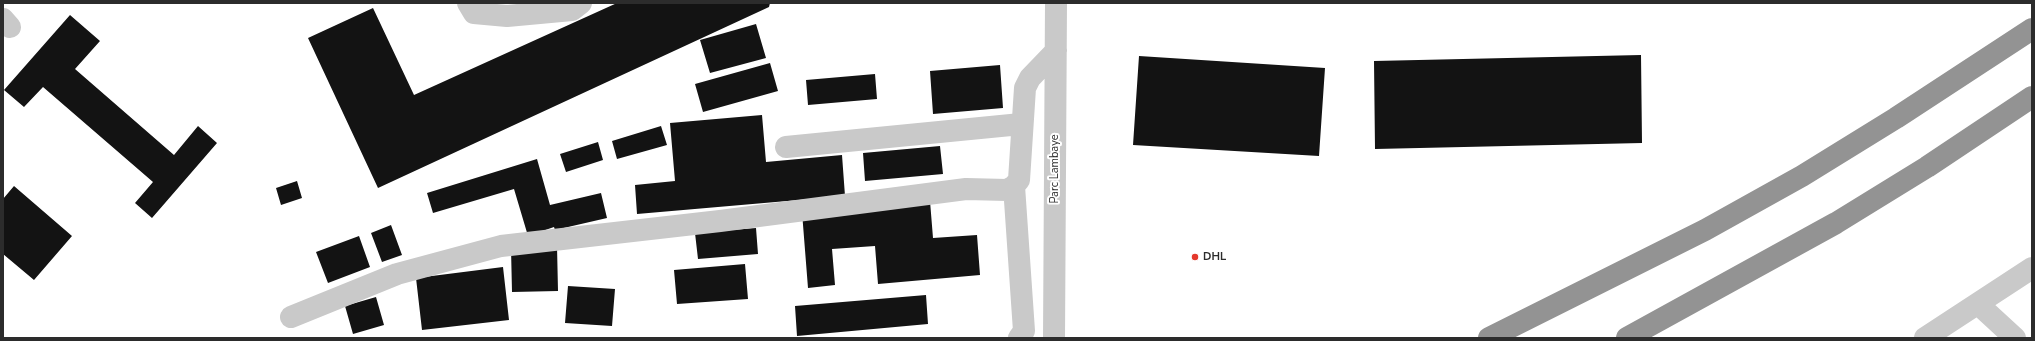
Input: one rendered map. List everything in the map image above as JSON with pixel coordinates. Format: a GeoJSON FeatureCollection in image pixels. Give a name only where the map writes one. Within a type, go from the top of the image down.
{"type":"FeatureCollection","features":[{"type":"Feature","properties":{"kind":"highway"},"geometry":{"type":"LineString","coordinates":[[1489,338],[1705,230],[1802,176],[1896,118],[2032,29]]}},
{"type":"Feature","properties":{"kind":"highway"},"geometry":{"type":"LineString","coordinates":[[1627,338],[1836,223],[1927,167],[2032,96]]}},
{"type":"Feature","properties":{"kind":"street"},"geometry":{"type":"LineString","coordinates":[[468,3],[474,12],[507,16],[572,10],[581,3]]}},
{"type":"Feature","properties":{"kind":"street","name":"Parc Lambaye"},"geometry":{"type":"LineString","coordinates":[[1054,336],[1056,3]]}},
{"type":"Feature","properties":{"kind":"street"},"geometry":{"type":"LineString","coordinates":[[291,317],[397,274],[501,246],[720,221],[966,189],[1007,190],[1014,186],[1019,180],[1021,124],[1025,88],[1030,78],[1056,51]]}},
{"type":"Feature","properties":{"kind":"street"},"geometry":{"type":"LineString","coordinates":[[786,148],[1021,124]]}},
{"type":"Feature","properties":{"kind":"street"},"geometry":{"type":"LineString","coordinates":[[1014,186],[1024,331],[1019,338]]}},
{"type":"Feature","properties":{"kind":"street"},"geometry":{"type":"LineString","coordinates":[[1925,338],[2032,268]]}},
{"type":"Feature","properties":{"kind":"street"},"geometry":{"type":"LineString","coordinates":[[1978,304],[2015,338]]}},
{"type":"Feature","properties":{"kind":"building"},"geometry":{"type":"Polygon","coordinates":[[[617,3],[770,3],[769,7],[378,188],[308,38],[373,8],[414,95],[617,3]]]}},
{"type":"Feature","properties":{"kind":"building"},"geometry":{"type":"Polygon","coordinates":[[[70,15],[100,41],[75,69],[174,155],[198,126],[217,143],[152,218],[135,203],[153,182],[43,87],[24,107],[4,90],[70,15]]]}},
{"type":"Feature","properties":{"kind":"building"},"geometry":{"type":"Polygon","coordinates":[[[756,24],[766,58],[710,73],[700,40],[756,24]]]}},
{"type":"Feature","properties":{"kind":"building"},"geometry":{"type":"Polygon","coordinates":[[[1641,55],[1642,143],[1375,149],[1374,61],[1641,55]]]}},
{"type":"Feature","properties":{"kind":"building"},"geometry":{"type":"Polygon","coordinates":[[[1139,56],[1325,68],[1319,156],[1133,145],[1139,56]]]}},
{"type":"Feature","properties":{"kind":"building"},"geometry":{"type":"Polygon","coordinates":[[[770,63],[778,91],[703,112],[695,84],[770,63]]]}},
{"type":"Feature","properties":{"kind":"building"},"geometry":{"type":"Polygon","coordinates":[[[1000,65],[1003,108],[933,114],[930,71],[1000,65]]]}},
{"type":"Feature","properties":{"kind":"building"},"geometry":{"type":"Polygon","coordinates":[[[875,74],[877,99],[808,105],[806,80],[875,74]]]}},
{"type":"Feature","properties":{"kind":"building"},"geometry":{"type":"Polygon","coordinates":[[[762,115],[766,162],[842,155],[845,196],[637,214],[635,185],[675,181],[670,123],[762,115]]]}},
{"type":"Feature","properties":{"kind":"building"},"geometry":{"type":"Polygon","coordinates":[[[661,126],[667,145],[617,159],[612,141],[661,126]]]}},
{"type":"Feature","properties":{"kind":"building"},"geometry":{"type":"Polygon","coordinates":[[[598,142],[603,160],[566,172],[560,154],[598,142]]]}},
{"type":"Feature","properties":{"kind":"building"},"geometry":{"type":"Polygon","coordinates":[[[940,146],[943,174],[865,181],[863,153],[940,146]]]}},
{"type":"Feature","properties":{"kind":"building"},"geometry":{"type":"Polygon","coordinates":[[[537,159],[550,205],[601,193],[607,218],[555,230],[554,227],[528,236],[514,189],[433,213],[427,193],[537,159]]]}},
{"type":"Feature","properties":{"kind":"building"},"geometry":{"type":"Polygon","coordinates":[[[297,181],[302,198],[281,205],[276,188],[297,181]]]}},
{"type":"Feature","properties":{"kind":"building"},"geometry":{"type":"Polygon","coordinates":[[[14,186],[72,236],[34,280],[3,254],[3,199],[14,186]]]}},
{"type":"Feature","properties":{"kind":"building"},"geometry":{"type":"Polygon","coordinates":[[[930,201],[933,238],[977,235],[980,275],[878,284],[875,246],[832,249],[835,285],[808,288],[802,212],[930,201]]]}},
{"type":"Feature","properties":{"kind":"building"},"geometry":{"type":"Polygon","coordinates":[[[391,225],[402,255],[382,262],[371,233],[391,225]]]}},
{"type":"Feature","properties":{"kind":"building"},"geometry":{"type":"Polygon","coordinates":[[[756,228],[758,254],[698,259],[695,233],[756,228]]]}},
{"type":"Feature","properties":{"kind":"building"},"geometry":{"type":"Polygon","coordinates":[[[359,236],[370,267],[328,283],[316,252],[359,236]]]}},
{"type":"Feature","properties":{"kind":"building"},"geometry":{"type":"Polygon","coordinates":[[[557,246],[558,291],[512,292],[511,248],[557,246]]]}},
{"type":"Feature","properties":{"kind":"building"},"geometry":{"type":"Polygon","coordinates":[[[745,264],[748,299],[677,304],[674,270],[745,264]]]}},
{"type":"Feature","properties":{"kind":"building"},"geometry":{"type":"Polygon","coordinates":[[[503,267],[509,320],[422,330],[416,278],[503,267]]]}},
{"type":"Feature","properties":{"kind":"building"},"geometry":{"type":"Polygon","coordinates":[[[568,286],[615,289],[612,326],[565,323],[568,286]]]}},
{"type":"Feature","properties":{"kind":"building"},"geometry":{"type":"Polygon","coordinates":[[[926,295],[928,324],[797,336],[795,306],[926,295]]]}},
{"type":"Feature","properties":{"kind":"building"},"geometry":{"type":"Polygon","coordinates":[[[376,297],[384,325],[353,334],[345,306],[376,297]]]}},
{"type":"Feature","properties":{"kind":"place","name":"DHL"},"geometry":{"type":"Point","coordinates":[1195,257]}}]}
